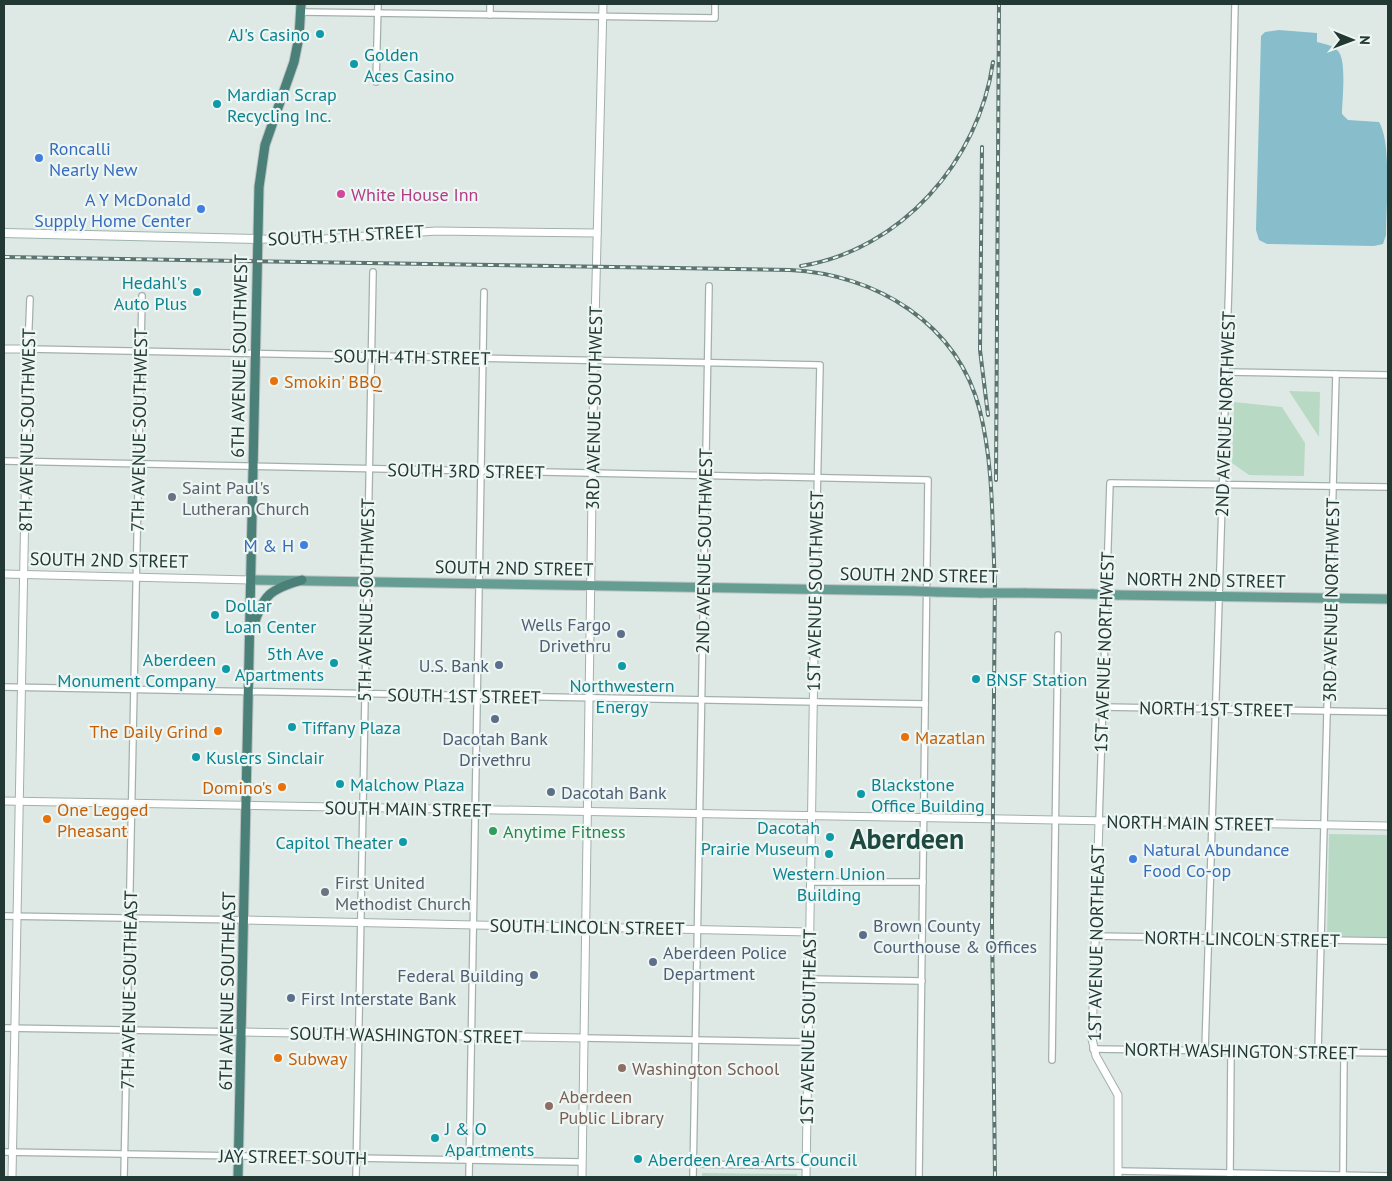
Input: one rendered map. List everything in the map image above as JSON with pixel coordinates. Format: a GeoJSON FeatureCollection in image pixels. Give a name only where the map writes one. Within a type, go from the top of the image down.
{"type":"FeatureCollection","features":[{"type":"Feature","properties":{"kind":"highway","name":"6TH AVENUE SOUTHWEST"},"geometry":{"type":"LineString","coordinates":[[247,805],[254,354],[257,239],[262,158],[294,62],[301,8]]}},
{"type":"Feature","properties":{"kind":"highway"},"geometry":{"type":"LineString","coordinates":[[250,636],[258,612],[268,594],[278,588],[302,580]]}},
{"type":"Feature","properties":{"kind":"highway","name":"6TH AVENUE SOUTHEAST"},"geometry":{"type":"LineString","coordinates":[[238,1177],[247,805]]}},
{"type":"Feature","properties":{"kind":"main road","name":"SOUTH 5TH STREET"},"geometry":{"type":"LineString","coordinates":[[4,233],[257,239]]}},
{"type":"Feature","properties":{"kind":"main road","name":"SOUTH 2ND STREET"},"geometry":{"type":"LineString","coordinates":[[251,580],[1024,593]]}},
{"type":"Feature","properties":{"kind":"main road","name":"NORTH 2ND STREET"},"geometry":{"type":"LineString","coordinates":[[1024,593],[1388,599]]}},
{"type":"Feature","properties":{"kind":"street"},"geometry":{"type":"LineString","coordinates":[[376,82],[378,4]]}},
{"type":"Feature","properties":{"kind":"street"},"geometry":{"type":"LineString","coordinates":[[490,4],[490,15]]}},
{"type":"Feature","properties":{"kind":"street","name":"3RD AVENUE SOUTHWEST"},"geometry":{"type":"LineString","coordinates":[[582,1177],[594,361],[602,4]]}},
{"type":"Feature","properties":{"kind":"street"},"geometry":{"type":"LineString","coordinates":[[301,8],[378,13],[715,18],[715,4]]}},
{"type":"Feature","properties":{"kind":"street","name":"2ND AVENUE NORTHWEST"},"geometry":{"type":"LineString","coordinates":[[1205,1050],[1223,484],[1235,4]]}},
{"type":"Feature","properties":{"kind":"street","name":"SOUTH 5TH STREET"},"geometry":{"type":"LineString","coordinates":[[257,239],[318,240],[436,231],[598,233]]}},
{"type":"Feature","properties":{"kind":"street","name":"5TH AVENUE SOUTHWEST"},"geometry":{"type":"LineString","coordinates":[[356,1177],[373,272]]}},
{"type":"Feature","properties":{"kind":"street","name":"2ND AVENUE SOUTHWEST"},"geometry":{"type":"LineString","coordinates":[[693,1177],[709,286]]}},
{"type":"Feature","properties":{"kind":"street"},"geometry":{"type":"LineString","coordinates":[[469,1177],[484,292]]}},
{"type":"Feature","properties":{"kind":"street","name":"7TH AVENUE SOUTHWEST"},"geometry":{"type":"LineString","coordinates":[[133,804],[142,296]]}},
{"type":"Feature","properties":{"kind":"street","name":"8TH AVENUE SOUTHWEST"},"geometry":{"type":"LineString","coordinates":[[12,1177],[30,299]]}},
{"type":"Feature","properties":{"kind":"street","name":"SOUTH 4TH STREET"},"geometry":{"type":"LineString","coordinates":[[4,349],[820,365]]}},
{"type":"Feature","properties":{"kind":"street","name":"1ST AVENUE SOUTHWEST"},"geometry":{"type":"LineString","coordinates":[[811,817],[820,365]]}},
{"type":"Feature","properties":{"kind":"street"},"geometry":{"type":"LineString","coordinates":[[1226,372],[1388,375]]}},
{"type":"Feature","properties":{"kind":"street","name":"3RD AVENUE NORTHWEST"},"geometry":{"type":"LineString","coordinates":[[1318,1052],[1336,374]]}},
{"type":"Feature","properties":{"kind":"street","name":"SOUTH 3RD STREET"},"geometry":{"type":"LineString","coordinates":[[4,462],[928,480],[925,704]]}},
{"type":"Feature","properties":{"kind":"street","name":"1ST AVENUE NORTHWEST"},"geometry":{"type":"LineString","coordinates":[[1099,822],[1110,483],[1223,484]]}},
{"type":"Feature","properties":{"kind":"street"},"geometry":{"type":"LineString","coordinates":[[1223,484],[1388,487]]}},
{"type":"Feature","properties":{"kind":"street","name":"SOUTH 2ND STREET"},"geometry":{"type":"LineString","coordinates":[[4,574],[251,580]]}},
{"type":"Feature","properties":{"kind":"street"},"geometry":{"type":"LineString","coordinates":[[1052,1060],[1058,635]]}},
{"type":"Feature","properties":{"kind":"street","name":"SOUTH 1ST STREET"},"geometry":{"type":"LineString","coordinates":[[4,687],[925,704]]}},
{"type":"Feature","properties":{"kind":"street"},"geometry":{"type":"LineString","coordinates":[[920,1177],[925,704]]}},
{"type":"Feature","properties":{"kind":"street","name":"NORTH 1ST STREET"},"geometry":{"type":"LineString","coordinates":[[1103,706],[1388,712]]}},
{"type":"Feature","properties":{"kind":"street","name":"SOUTH MAIN STREET"},"geometry":{"type":"LineString","coordinates":[[4,801],[992,820]]}},
{"type":"Feature","properties":{"kind":"street","name":"7TH AVENUE SOUTHEAST"},"geometry":{"type":"LineString","coordinates":[[124,1177],[133,804]]}},
{"type":"Feature","properties":{"kind":"street","name":"1ST AVENUE SOUTHEAST"},"geometry":{"type":"LineString","coordinates":[[806,1177],[811,817]]}},
{"type":"Feature","properties":{"kind":"street","name":"NORTH MAIN STREET"},"geometry":{"type":"LineString","coordinates":[[992,820],[1388,826]]}},
{"type":"Feature","properties":{"kind":"street","name":"1ST AVENUE NORTHEAST"},"geometry":{"type":"LineString","coordinates":[[1099,822],[1093,1048],[1118,1095],[1118,1174]]}},
{"type":"Feature","properties":{"kind":"street"},"geometry":{"type":"LineString","coordinates":[[810,882],[923,882]]}},
{"type":"Feature","properties":{"kind":"street","name":"SOUTH LINCOLN STREET"},"geometry":{"type":"LineString","coordinates":[[4,916],[810,932]]}},
{"type":"Feature","properties":{"kind":"street","name":"NORTH LINCOLN STREET"},"geometry":{"type":"LineString","coordinates":[[1095,936],[1388,941]]}},
{"type":"Feature","properties":{"kind":"street"},"geometry":{"type":"LineString","coordinates":[[809,979],[922,981]]}},
{"type":"Feature","properties":{"kind":"street","name":"SOUTH WASHINGTON STREET"},"geometry":{"type":"LineString","coordinates":[[4,1028],[808,1042]]}},
{"type":"Feature","properties":{"kind":"street","name":"NORTH WASHINGTON STREET"},"geometry":{"type":"LineString","coordinates":[[1093,1048],[1388,1054]]}},
{"type":"Feature","properties":{"kind":"street"},"geometry":{"type":"LineString","coordinates":[[1230,1175],[1231,1051]]}},
{"type":"Feature","properties":{"kind":"street"},"geometry":{"type":"LineString","coordinates":[[1343,1176],[1344,1053]]}},
{"type":"Feature","properties":{"kind":"street","name":"JAY STREET SOUTH"},"geometry":{"type":"LineString","coordinates":[[4,1152],[582,1162]]}},
{"type":"Feature","properties":{"kind":"street"},"geometry":{"type":"LineString","coordinates":[[693,1164],[806,1166]]}},
{"type":"Feature","properties":{"kind":"street"},"geometry":{"type":"LineString","coordinates":[[1118,1174],[1388,1176]]}},
{"type":"Feature","properties":{"kind":"green space"},"geometry":{"type":"Polygon","coordinates":[[[1289,391],[1320,392],[1319,437],[1289,391]]]}},
{"type":"Feature","properties":{"kind":"green space"},"geometry":{"type":"Polygon","coordinates":[[[1234,402],[1282,407],[1305,443],[1304,476],[1249,475],[1232,463],[1234,402]]]}},
{"type":"Feature","properties":{"kind":"green space"},"geometry":{"type":"Polygon","coordinates":[[[1329,834],[1388,835],[1388,937],[1327,936],[1329,834]]]}},
{"type":"Feature","properties":{"kind":"green space"},"geometry":{"type":"Polygon","coordinates":[[[702,1173],[797,1174],[797,1177],[702,1177],[702,1173]]]}},
{"type":"Feature","properties":{"kind":"water"},"geometry":{"type":"Polygon","coordinates":[[[1279,30],[1317,33],[1317,42],[1331,46],[1338,51],[1341,56],[1343,71],[1342,114],[1348,120],[1379,122],[1386,145],[1387,160],[1386,235],[1383,244],[1374,246],[1267,244],[1259,240],[1256,230],[1261,36],[1265,32],[1279,30]]]}},
{"type":"Feature","properties":{"kind":"railway"},"geometry":{"type":"LineString","coordinates":[[996,480],[999,4]]}},
{"type":"Feature","properties":{"kind":"railway"},"geometry":{"type":"LineString","coordinates":[[801,266],[837,257],[871,241],[902,221],[929,195],[952,166],[971,133],[985,99],[993,62]]}},
{"type":"Feature","properties":{"kind":"railway"},"geometry":{"type":"LineString","coordinates":[[982,147],[980,350],[988,415]]}},
{"type":"Feature","properties":{"kind":"railway"},"geometry":{"type":"LineString","coordinates":[[4,257],[790,270],[822,274],[852,281],[882,293],[909,309],[933,329],[953,352],[969,380],[980,411],[988,454],[992,498],[995,585]]}},
{"type":"Feature","properties":{"kind":"railway"},"geometry":{"type":"LineString","coordinates":[[995,577],[992,923],[995,1177]]}},
{"type":"Feature","properties":{"kind":"place","name":"AJ's Casino"},"geometry":{"type":"Point","coordinates":[320,34]}},
{"type":"Feature","properties":{"kind":"place","name":"Golden Aces Casino"},"geometry":{"type":"Point","coordinates":[354,64]}},
{"type":"Feature","properties":{"kind":"place","name":"Mardian Scrap Recycling Inc."},"geometry":{"type":"Point","coordinates":[217,104]}},
{"type":"Feature","properties":{"kind":"place","name":"Roncalli Nearly New"},"geometry":{"type":"Point","coordinates":[39,158]}},
{"type":"Feature","properties":{"kind":"place","name":"White House Inn"},"geometry":{"type":"Point","coordinates":[341,194]}},
{"type":"Feature","properties":{"kind":"place","name":"A Y McDonald Supply Home Center"},"geometry":{"type":"Point","coordinates":[201,209]}},
{"type":"Feature","properties":{"kind":"place","name":"Hedahl's Auto Plus"},"geometry":{"type":"Point","coordinates":[197,292]}},
{"type":"Feature","properties":{"kind":"place","name":"Smokin' BBQ"},"geometry":{"type":"Point","coordinates":[274,381]}},
{"type":"Feature","properties":{"kind":"place","name":"Saint Paul's Lutheran Church"},"geometry":{"type":"Point","coordinates":[172,497]}},
{"type":"Feature","properties":{"kind":"place","name":"M & H"},"geometry":{"type":"Point","coordinates":[304,545]}},
{"type":"Feature","properties":{"kind":"place","name":"Dollar Loan Center"},"geometry":{"type":"Point","coordinates":[215,615]}},
{"type":"Feature","properties":{"kind":"place","name":"Wells Fargo Drivethru"},"geometry":{"type":"Point","coordinates":[621,634]}},
{"type":"Feature","properties":{"kind":"place","name":"5th Ave Apartments"},"geometry":{"type":"Point","coordinates":[334,663]}},
{"type":"Feature","properties":{"kind":"place","name":"U.S. Bank"},"geometry":{"type":"Point","coordinates":[499,665]}},
{"type":"Feature","properties":{"kind":"place","name":"Northwestern Energy"},"geometry":{"type":"Point","coordinates":[622,666]}},
{"type":"Feature","properties":{"kind":"place","name":"Aberdeen Monument Company"},"geometry":{"type":"Point","coordinates":[226,669]}},
{"type":"Feature","properties":{"kind":"place","name":"BNSF Station"},"geometry":{"type":"Point","coordinates":[976,679]}},
{"type":"Feature","properties":{"kind":"place","name":"Dacotah Bank Drivethru"},"geometry":{"type":"Point","coordinates":[495,719]}},
{"type":"Feature","properties":{"kind":"place","name":"Tiffany Plaza"},"geometry":{"type":"Point","coordinates":[292,727]}},
{"type":"Feature","properties":{"kind":"place","name":"The Daily Grind"},"geometry":{"type":"Point","coordinates":[218,731]}},
{"type":"Feature","properties":{"kind":"place","name":"Mazatlan"},"geometry":{"type":"Point","coordinates":[905,737]}},
{"type":"Feature","properties":{"kind":"place","name":"Kuslers Sinclair"},"geometry":{"type":"Point","coordinates":[196,757]}},
{"type":"Feature","properties":{"kind":"place","name":"Malchow Plaza"},"geometry":{"type":"Point","coordinates":[340,784]}},
{"type":"Feature","properties":{"kind":"place","name":"Domino's"},"geometry":{"type":"Point","coordinates":[282,787]}},
{"type":"Feature","properties":{"kind":"place","name":"Dacotah Bank"},"geometry":{"type":"Point","coordinates":[551,792]}},
{"type":"Feature","properties":{"kind":"place","name":"Blackstone Office Building"},"geometry":{"type":"Point","coordinates":[861,794]}},
{"type":"Feature","properties":{"kind":"place","name":"One Legged Pheasant"},"geometry":{"type":"Point","coordinates":[47,819]}},
{"type":"Feature","properties":{"kind":"place","name":"Anytime Fitness"},"geometry":{"type":"Point","coordinates":[493,831]}},
{"type":"Feature","properties":{"kind":"place","name":"Dacotah Prairie Museum"},"geometry":{"type":"Point","coordinates":[830,837]}},
{"type":"Feature","properties":{"kind":"place","name":"Capitol Theater"},"geometry":{"type":"Point","coordinates":[403,842]}},
{"type":"Feature","properties":{"kind":"place","name":"Western Union Building"},"geometry":{"type":"Point","coordinates":[829,854]}},
{"type":"Feature","properties":{"kind":"place","name":"Natural Abundance Food Co-op"},"geometry":{"type":"Point","coordinates":[1133,859]}},
{"type":"Feature","properties":{"kind":"place","name":"First United Methodist Church"},"geometry":{"type":"Point","coordinates":[325,892]}},
{"type":"Feature","properties":{"kind":"place","name":"Brown County Courthouse & Offices"},"geometry":{"type":"Point","coordinates":[863,935]}},
{"type":"Feature","properties":{"kind":"place","name":"Aberdeen Police Department"},"geometry":{"type":"Point","coordinates":[653,962]}},
{"type":"Feature","properties":{"kind":"place","name":"Federal Building"},"geometry":{"type":"Point","coordinates":[534,975]}},
{"type":"Feature","properties":{"kind":"place","name":"First Interstate Bank"},"geometry":{"type":"Point","coordinates":[291,998]}},
{"type":"Feature","properties":{"kind":"place","name":"Subway"},"geometry":{"type":"Point","coordinates":[278,1058]}},
{"type":"Feature","properties":{"kind":"place","name":"Washington School"},"geometry":{"type":"Point","coordinates":[622,1068]}},
{"type":"Feature","properties":{"kind":"place","name":"Aberdeen Public Library"},"geometry":{"type":"Point","coordinates":[549,1106]}},
{"type":"Feature","properties":{"kind":"place","name":"J & O Apartments"},"geometry":{"type":"Point","coordinates":[435,1138]}},
{"type":"Feature","properties":{"kind":"place","name":"Aberdeen Area Arts Council"},"geometry":{"type":"Point","coordinates":[638,1159]}},
{"type":"Feature","properties":{"kind":"district","name":"Aberdeen"},"geometry":{"type":"Point","coordinates":[907,838]}}]}
